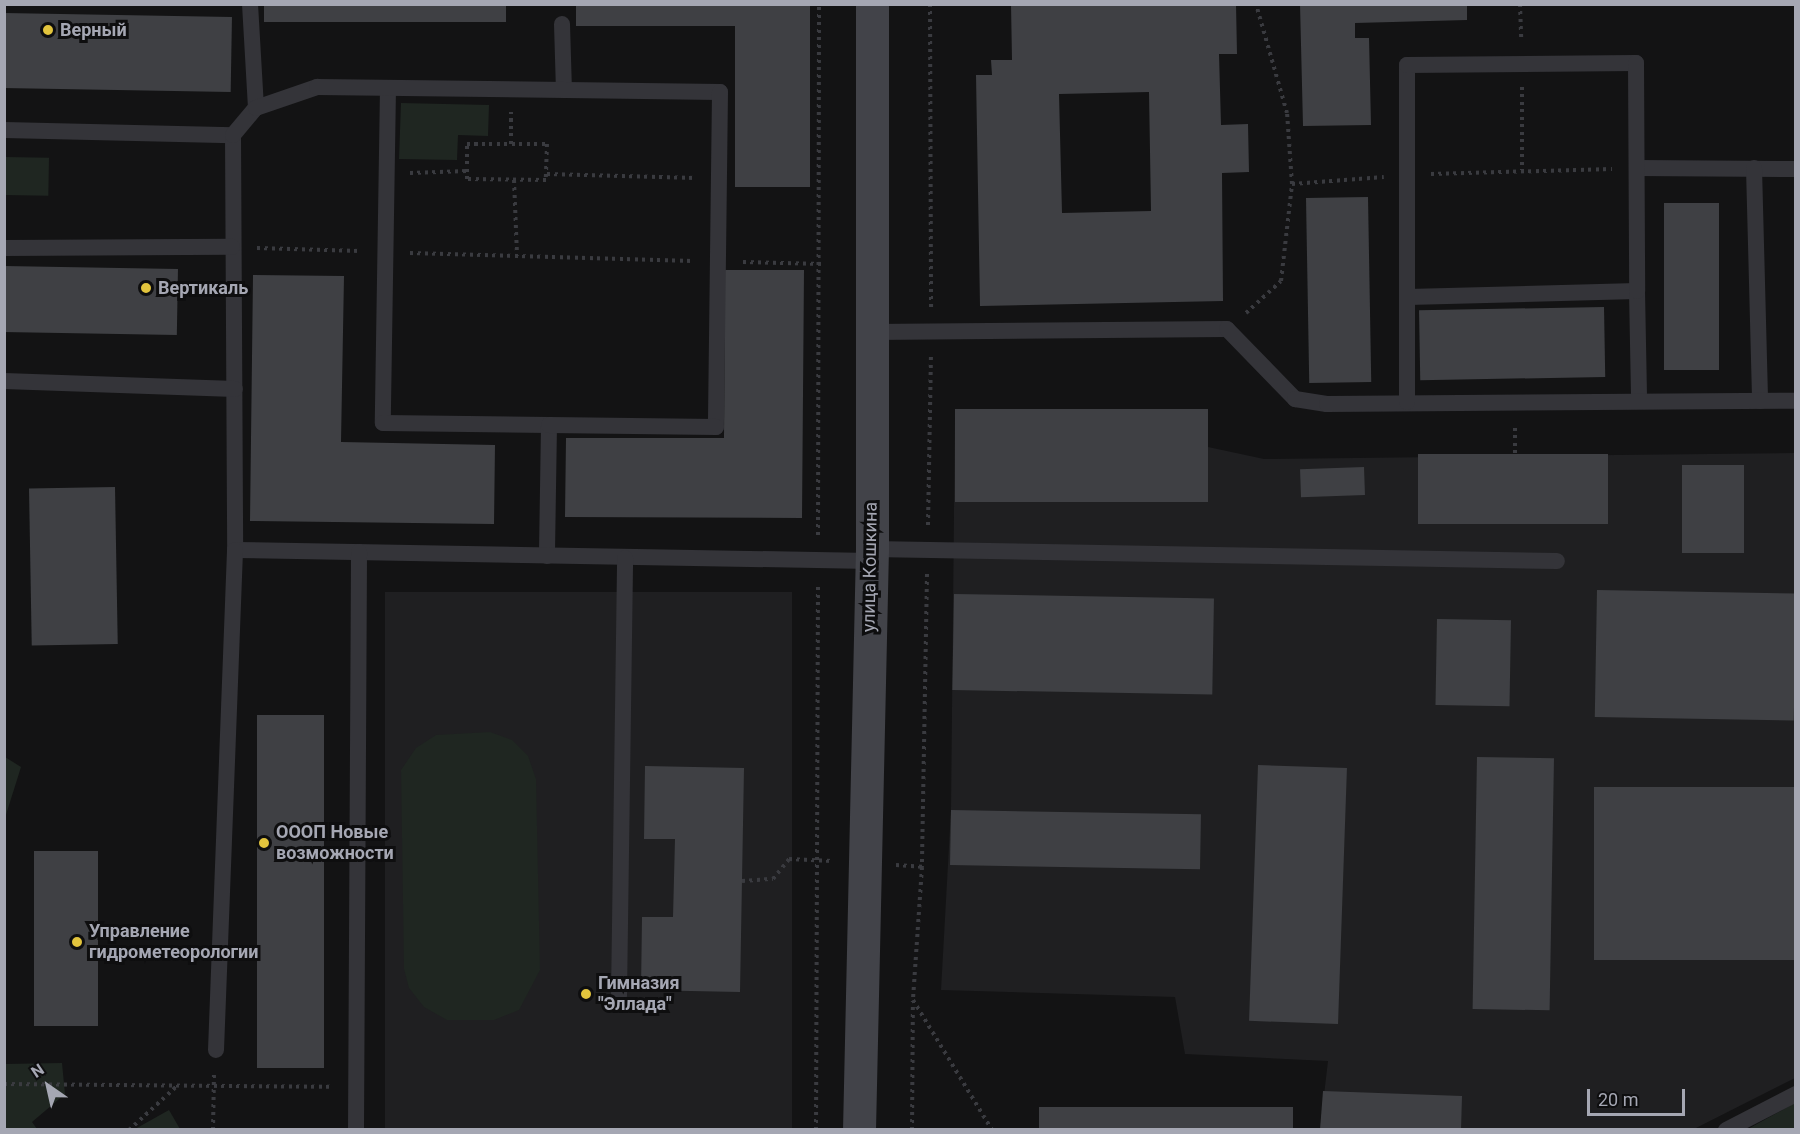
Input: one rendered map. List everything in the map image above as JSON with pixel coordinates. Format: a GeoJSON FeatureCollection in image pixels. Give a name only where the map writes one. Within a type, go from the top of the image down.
{"type":"FeatureCollection","features":[{"type":"Feature","properties":{"kind":"main road","name":"улица Кошкина"},"geometry":{"type":"LineString","coordinates":[[859,1130],[871,555],[872,4]]}},
{"type":"Feature","properties":{"kind":"lane"},"geometry":{"type":"LineString","coordinates":[[250,4],[256,108]]}},
{"type":"Feature","properties":{"kind":"lane"},"geometry":{"type":"LineString","coordinates":[[562,24],[564,90]]}},
{"type":"Feature","properties":{"kind":"lane"},"geometry":{"type":"LineString","coordinates":[[1407,402],[1407,66],[1635,63],[1639,399]]}},
{"type":"Feature","properties":{"kind":"lane"},"geometry":{"type":"LineString","coordinates":[[216,1050],[234,549],[233,135],[256,108],[317,87],[720,92],[716,427],[383,423],[383,252],[388,88]]}},
{"type":"Feature","properties":{"kind":"lane"},"geometry":{"type":"LineString","coordinates":[[4,130],[233,135]]}},
{"type":"Feature","properties":{"kind":"lane"},"geometry":{"type":"LineString","coordinates":[[1637,168],[1796,169]]}},
{"type":"Feature","properties":{"kind":"lane"},"geometry":{"type":"LineString","coordinates":[[1754,168],[1760,400]]}},
{"type":"Feature","properties":{"kind":"lane"},"geometry":{"type":"LineString","coordinates":[[4,248],[232,247]]}},
{"type":"Feature","properties":{"kind":"lane"},"geometry":{"type":"LineString","coordinates":[[1408,297],[1637,291]]}},
{"type":"Feature","properties":{"kind":"lane"},"geometry":{"type":"LineString","coordinates":[[873,332],[1227,329],[1294,399],[1327,404],[1639,399],[1796,401]]}},
{"type":"Feature","properties":{"kind":"lane"},"geometry":{"type":"LineString","coordinates":[[4,381],[235,389]]}},
{"type":"Feature","properties":{"kind":"lane"},"geometry":{"type":"LineString","coordinates":[[547,556],[549,425]]}},
{"type":"Feature","properties":{"kind":"lane"},"geometry":{"type":"LineString","coordinates":[[234,549],[625,558],[871,555],[1557,561]]}},
{"type":"Feature","properties":{"kind":"lane"},"geometry":{"type":"LineString","coordinates":[[356,1130],[359,552]]}},
{"type":"Feature","properties":{"kind":"lane"},"geometry":{"type":"LineString","coordinates":[[619,996],[625,558]]}},
{"type":"Feature","properties":{"kind":"lane"},"geometry":{"type":"LineString","coordinates":[[1726,1130],[1796,1094]]}},
{"type":"Feature","properties":{"kind":"path"},"geometry":{"type":"LineString","coordinates":[[1227,329],[1281,281],[1292,184],[1287,113],[1256,4]]}},
{"type":"Feature","properties":{"kind":"path"},"geometry":{"type":"LineString","coordinates":[[467,144],[547,144],[546,180],[467,179],[467,171],[467,144]]}},
{"type":"Feature","properties":{"kind":"path"},"geometry":{"type":"LineString","coordinates":[[1292,184],[1408,175],[1637,168]]}},
{"type":"Feature","properties":{"kind":"path"},"geometry":{"type":"LineString","coordinates":[[386,174],[467,171]]}},
{"type":"Feature","properties":{"kind":"path"},"geometry":{"type":"LineString","coordinates":[[547,174],[720,179]]}},
{"type":"Feature","properties":{"kind":"path"},"geometry":{"type":"LineString","coordinates":[[514,180],[517,256]]}},
{"type":"Feature","properties":{"kind":"path"},"geometry":{"type":"LineString","coordinates":[[232,247],[823,264]]}},
{"type":"Feature","properties":{"kind":"path"},"geometry":{"type":"LineString","coordinates":[[1515,435],[1515,454]]}},
{"type":"Feature","properties":{"kind":"path"},"geometry":{"type":"LineString","coordinates":[[742,881],[773,879],[789,859]]}},
{"type":"Feature","properties":{"kind":"path"},"geometry":{"type":"LineString","coordinates":[[912,1130],[913,1000]]}},
{"type":"Feature","properties":{"kind":"path"},"geometry":{"type":"LineString","coordinates":[[4,1084],[356,1087]]}},
{"type":"Feature","properties":{"kind":"path"},"geometry":{"type":"LineString","coordinates":[[129,1130],[177,1086]]}},
{"type":"Feature","properties":{"kind":"path"},"geometry":{"type":"LineString","coordinates":[[213,1086],[213,1130]]}},
{"type":"Feature","properties":{"kind":"shaded area"},"geometry":{"type":"Polygon","coordinates":[[[401,103],[489,105],[488,136],[458,135],[457,160],[399,159],[401,103]]]}},
{"type":"Feature","properties":{"kind":"shaded area"},"geometry":{"type":"Polygon","coordinates":[[[5,157],[49,158],[48,196],[4,195],[5,157]]]}},
{"type":"Feature","properties":{"kind":"shaded area"},"geometry":{"type":"Polygon","coordinates":[[[1208,409],[1208,447],[1264,459],[1795,453],[1795,1078],[1694,1129],[1320,1129],[1328,1061],[1185,1054],[1175,997],[941,990],[951,810],[955,412],[1208,409]]]}},
{"type":"Feature","properties":{"kind":"shaded area","name":"Гимназия \"Эллада\""},"geometry":{"type":"Polygon","coordinates":[[[385,592],[792,592],[792,1130],[385,1130],[385,592]]]}},
{"type":"Feature","properties":{"kind":"shaded area"},"geometry":{"type":"Polygon","coordinates":[[[490,732],[512,740],[528,756],[536,779],[540,970],[519,1010],[494,1020],[447,1020],[424,1007],[409,988],[404,969],[401,770],[416,748],[436,735],[490,732]]]}},
{"type":"Feature","properties":{"kind":"shaded area"},"geometry":{"type":"Polygon","coordinates":[[[5,757],[21,767],[5,818],[5,757]]]}},
{"type":"Feature","properties":{"kind":"shaded area"},"geometry":{"type":"Polygon","coordinates":[[[62,1063],[65,1094],[32,1122],[37,1129],[5,1129],[5,1064],[62,1063]]]}},
{"type":"Feature","properties":{"kind":"shaded area"},"geometry":{"type":"Polygon","coordinates":[[[1795,1103],[1795,1129],[1748,1129],[1795,1103]]]}},
{"type":"Feature","properties":{"kind":"shaded area"},"geometry":{"type":"Polygon","coordinates":[[[169,1110],[180,1129],[135,1129],[169,1110]]]}},
{"type":"Feature","properties":{"kind":"building"},"geometry":{"type":"Polygon","coordinates":[[[264,4],[506,4],[506,22],[264,22],[264,4]]]}},
{"type":"Feature","properties":{"kind":"building"},"geometry":{"type":"Polygon","coordinates":[[[576,4],[810,4],[810,187],[735,187],[735,26],[576,26],[576,4]]]}},
{"type":"Feature","properties":{"kind":"building"},"geometry":{"type":"Polygon","coordinates":[[[1011,4],[1236,4],[1237,54],[1219,54],[1221,125],[1248,124],[1249,172],[1222,173],[1223,301],[980,306],[976,75],[992,75],[991,60],[1012,60],[1011,4]],[[1149,92],[1059,94],[1062,213],[1151,211],[1149,92]]]}},
{"type":"Feature","properties":{"kind":"building"},"geometry":{"type":"Polygon","coordinates":[[[1300,4],[1467,4],[1467,20],[1355,23],[1355,38],[1369,38],[1371,125],[1303,126],[1300,4]]]}},
{"type":"Feature","properties":{"kind":"building"},"geometry":{"type":"Polygon","coordinates":[[[4,13],[232,17],[231,92],[4,88],[4,13]]]}},
{"type":"Feature","properties":{"kind":"building"},"geometry":{"type":"Polygon","coordinates":[[[1368,197],[1371,382],[1309,383],[1306,198],[1368,197]]]}},
{"type":"Feature","properties":{"kind":"building"},"geometry":{"type":"Polygon","coordinates":[[[1664,203],[1719,203],[1719,370],[1664,370],[1664,203]]]}},
{"type":"Feature","properties":{"kind":"building"},"geometry":{"type":"Polygon","coordinates":[[[4,266],[178,269],[177,335],[4,332],[4,266]]]}},
{"type":"Feature","properties":{"kind":"building"},"geometry":{"type":"Polygon","coordinates":[[[725,270],[804,270],[802,518],[565,517],[566,438],[724,438],[725,270]]]}},
{"type":"Feature","properties":{"kind":"building"},"geometry":{"type":"Polygon","coordinates":[[[253,275],[344,276],[341,442],[495,445],[494,524],[250,521],[253,275]]]}},
{"type":"Feature","properties":{"kind":"building"},"geometry":{"type":"Polygon","coordinates":[[[1604,307],[1605,377],[1420,380],[1419,310],[1604,307]]]}},
{"type":"Feature","properties":{"kind":"building"},"geometry":{"type":"Polygon","coordinates":[[[955,409],[1208,409],[1208,502],[955,502],[955,409]]]}},
{"type":"Feature","properties":{"kind":"building"},"geometry":{"type":"Polygon","coordinates":[[[1418,454],[1608,454],[1608,524],[1418,524],[1418,454]]]}},
{"type":"Feature","properties":{"kind":"building"},"geometry":{"type":"Polygon","coordinates":[[[1682,465],[1744,465],[1744,553],[1682,553],[1682,465]]]}},
{"type":"Feature","properties":{"kind":"building"},"geometry":{"type":"Polygon","coordinates":[[[1364,467],[1365,495],[1301,497],[1300,469],[1364,467]]]}},
{"type":"Feature","properties":{"kind":"building"},"geometry":{"type":"Polygon","coordinates":[[[115,487],[118,644],[32,645],[29,489],[115,487]]]}},
{"type":"Feature","properties":{"kind":"building"},"geometry":{"type":"Polygon","coordinates":[[[1597,590],[1796,593],[1794,720],[1595,717],[1597,590]]]}},
{"type":"Feature","properties":{"kind":"building"},"geometry":{"type":"Polygon","coordinates":[[[954,594],[1214,599],[1212,695],[952,690],[954,594]]]}},
{"type":"Feature","properties":{"kind":"building"},"geometry":{"type":"Polygon","coordinates":[[[1437,619],[1511,620],[1509,706],[1435,705],[1437,619]]]}},
{"type":"Feature","properties":{"kind":"building"},"geometry":{"type":"Polygon","coordinates":[[[257,715],[324,715],[324,1068],[257,1068],[257,715]]]}},
{"type":"Feature","properties":{"kind":"building"},"geometry":{"type":"Polygon","coordinates":[[[1477,757],[1554,758],[1550,1010],[1473,1009],[1477,757]]]}},
{"type":"Feature","properties":{"kind":"building"},"geometry":{"type":"Polygon","coordinates":[[[1258,765],[1347,768],[1338,1024],[1249,1021],[1258,765]]]}},
{"type":"Feature","properties":{"kind":"building"},"geometry":{"type":"Polygon","coordinates":[[[645,766],[744,768],[740,992],[641,990],[642,917],[673,917],[675,839],[644,839],[645,766]]]}},
{"type":"Feature","properties":{"kind":"building"},"geometry":{"type":"Polygon","coordinates":[[[1594,787],[1796,787],[1796,960],[1594,960],[1594,787]]]}},
{"type":"Feature","properties":{"kind":"building"},"geometry":{"type":"Polygon","coordinates":[[[951,810],[1201,814],[1200,869],[950,865],[951,810]]]}},
{"type":"Feature","properties":{"kind":"building"},"geometry":{"type":"Polygon","coordinates":[[[34,851],[98,851],[98,1026],[34,1026],[34,851]]]}},
{"type":"Feature","properties":{"kind":"building"},"geometry":{"type":"Polygon","coordinates":[[[1323,1091],[1462,1096],[1461,1130],[1320,1130],[1323,1091]]]}},
{"type":"Feature","properties":{"kind":"building"},"geometry":{"type":"Polygon","coordinates":[[[1039,1107],[1293,1107],[1293,1130],[1039,1130],[1039,1107]]]}},
{"type":"Feature","properties":{"kind":"place","name":"Верный"},"geometry":{"type":"Point","coordinates":[48,30]}},
{"type":"Feature","properties":{"kind":"place","name":"Вертикаль"},"geometry":{"type":"Point","coordinates":[146,288]}},
{"type":"Feature","properties":{"kind":"place","name":"ОООП Новые возможности"},"geometry":{"type":"Point","coordinates":[264,843]}},
{"type":"Feature","properties":{"kind":"place","name":"Управление гидрометеорологии"},"geometry":{"type":"Point","coordinates":[77,942]}},
{"type":"Feature","properties":{"kind":"place","name":"Гимназия \"Эллада\""},"geometry":{"type":"Point","coordinates":[586,994]}}]}
